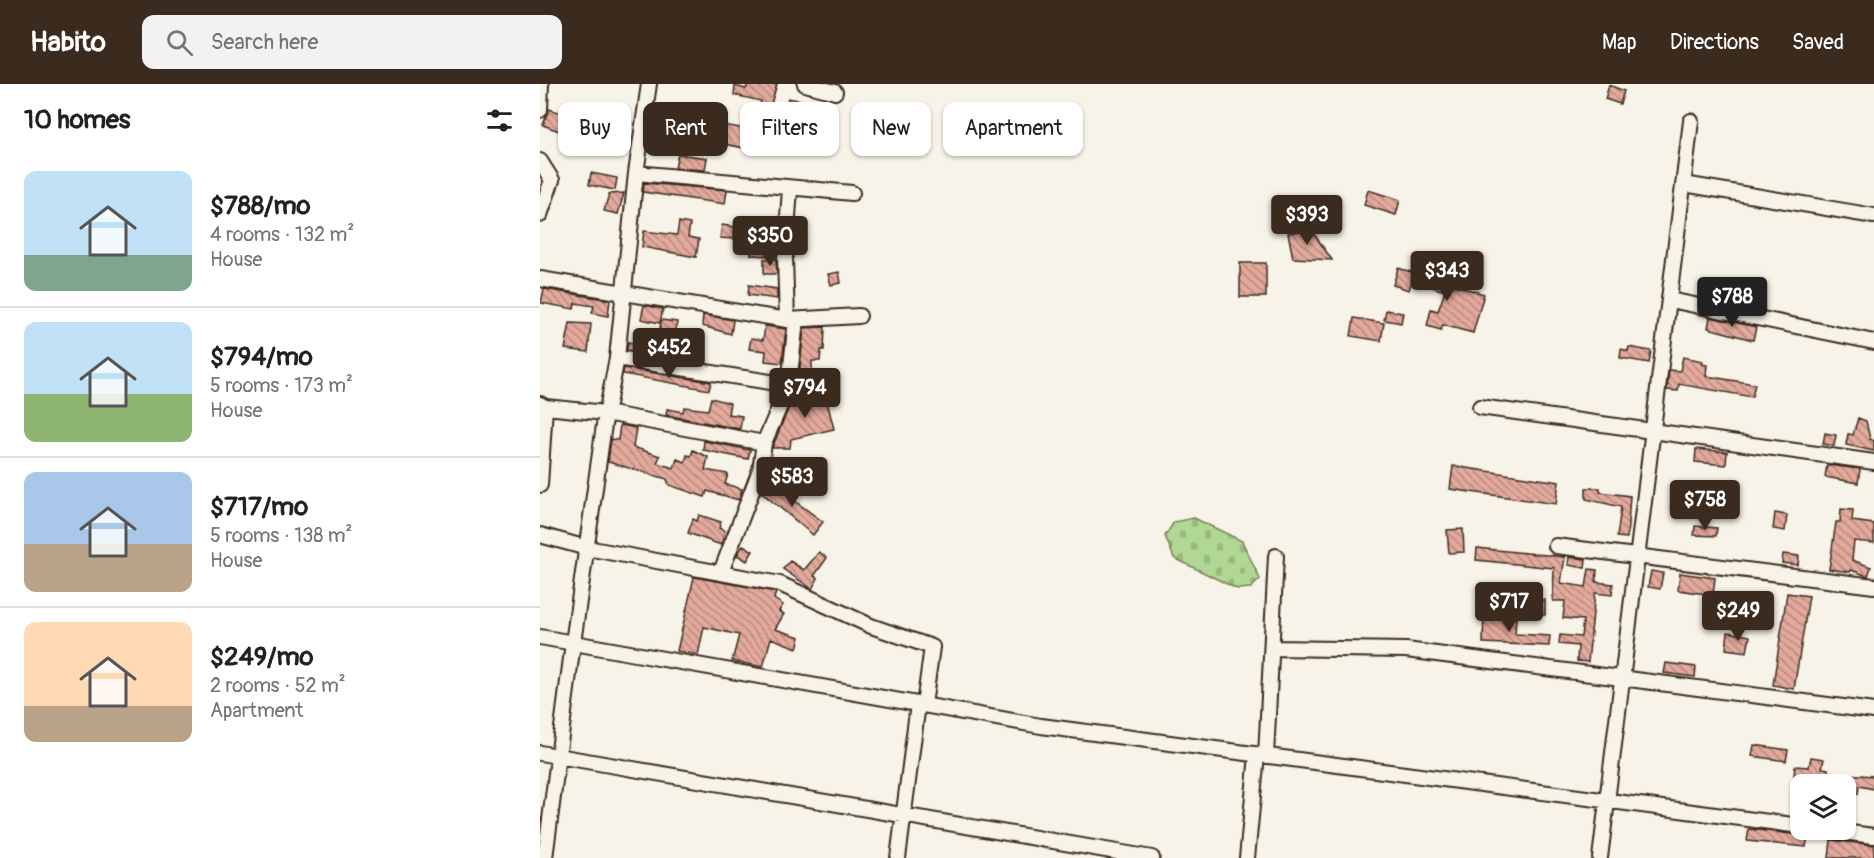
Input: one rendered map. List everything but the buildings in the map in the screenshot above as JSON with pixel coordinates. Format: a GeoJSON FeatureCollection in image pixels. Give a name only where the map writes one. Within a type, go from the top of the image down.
{"type":"FeatureCollection","features":[{"type":"Feature","properties":{"kind":"street"},"geometry":{"type":"LineString","coordinates":[[540,110],[541,84]]}},
{"type":"Feature","properties":{"kind":"street"},"geometry":{"type":"LineString","coordinates":[[545,858],[606,413],[617,358],[636,173],[649,84]]}},
{"type":"Feature","properties":{"kind":"street"},"geometry":{"type":"LineString","coordinates":[[805,84],[835,92]]}},
{"type":"Feature","properties":{"kind":"street"},"geometry":{"type":"LineString","coordinates":[[1600,858],[1605,800],[1691,121]]}},
{"type":"Feature","properties":{"kind":"street"},"geometry":{"type":"LineString","coordinates":[[540,161],[552,180],[540,215]]}},
{"type":"Feature","properties":{"kind":"street"},"geometry":{"type":"LineString","coordinates":[[636,173],[852,193]]}},
{"type":"Feature","properties":{"kind":"street"},"geometry":{"type":"LineString","coordinates":[[1684,184],[1874,216]]}},
{"type":"Feature","properties":{"kind":"street"},"geometry":{"type":"LineString","coordinates":[[721,572],[760,471],[764,443],[789,385],[791,320],[786,258],[790,189]]}},
{"type":"Feature","properties":{"kind":"street"},"geometry":{"type":"LineString","coordinates":[[540,279],[791,320],[859,316]]}},
{"type":"Feature","properties":{"kind":"street"},"geometry":{"type":"LineString","coordinates":[[1670,300],[1874,342]]}},
{"type":"Feature","properties":{"kind":"street"},"geometry":{"type":"LineString","coordinates":[[617,358],[789,385]]}},
{"type":"Feature","properties":{"kind":"street"},"geometry":{"type":"LineString","coordinates":[[540,484],[542,406],[606,413],[764,443]]}},
{"type":"Feature","properties":{"kind":"street"},"geometry":{"type":"LineString","coordinates":[[1480,407],[1874,462]]}},
{"type":"Feature","properties":{"kind":"street"},"geometry":{"type":"LineString","coordinates":[[540,535],[587,548],[780,584],[871,627],[932,647],[903,815],[898,858]]}},
{"type":"Feature","properties":{"kind":"street"},"geometry":{"type":"LineString","coordinates":[[1556,546],[1874,586]]}},
{"type":"Feature","properties":{"kind":"street"},"geometry":{"type":"LineString","coordinates":[[1247,858],[1262,755],[1272,648],[1276,555]]}},
{"type":"Feature","properties":{"kind":"street"},"geometry":{"type":"LineString","coordinates":[[540,637],[1041,726],[1790,825]]}},
{"type":"Feature","properties":{"kind":"street"},"geometry":{"type":"LineString","coordinates":[[1272,648],[1406,650],[1874,711]]}},
{"type":"Feature","properties":{"kind":"street"},"geometry":{"type":"LineString","coordinates":[[540,753],[1152,858]]}},
{"type":"Feature","properties":{"kind":"street"},"geometry":{"type":"LineString","coordinates":[[1856,834],[1874,836]]}},
{"type":"Feature","properties":{"kind":"green space"},"geometry":{"type":"Polygon","coordinates":[[[1194,518],[1242,541],[1260,579],[1251,588],[1237,589],[1174,558],[1165,536],[1174,522],[1194,518]]]}}]}
